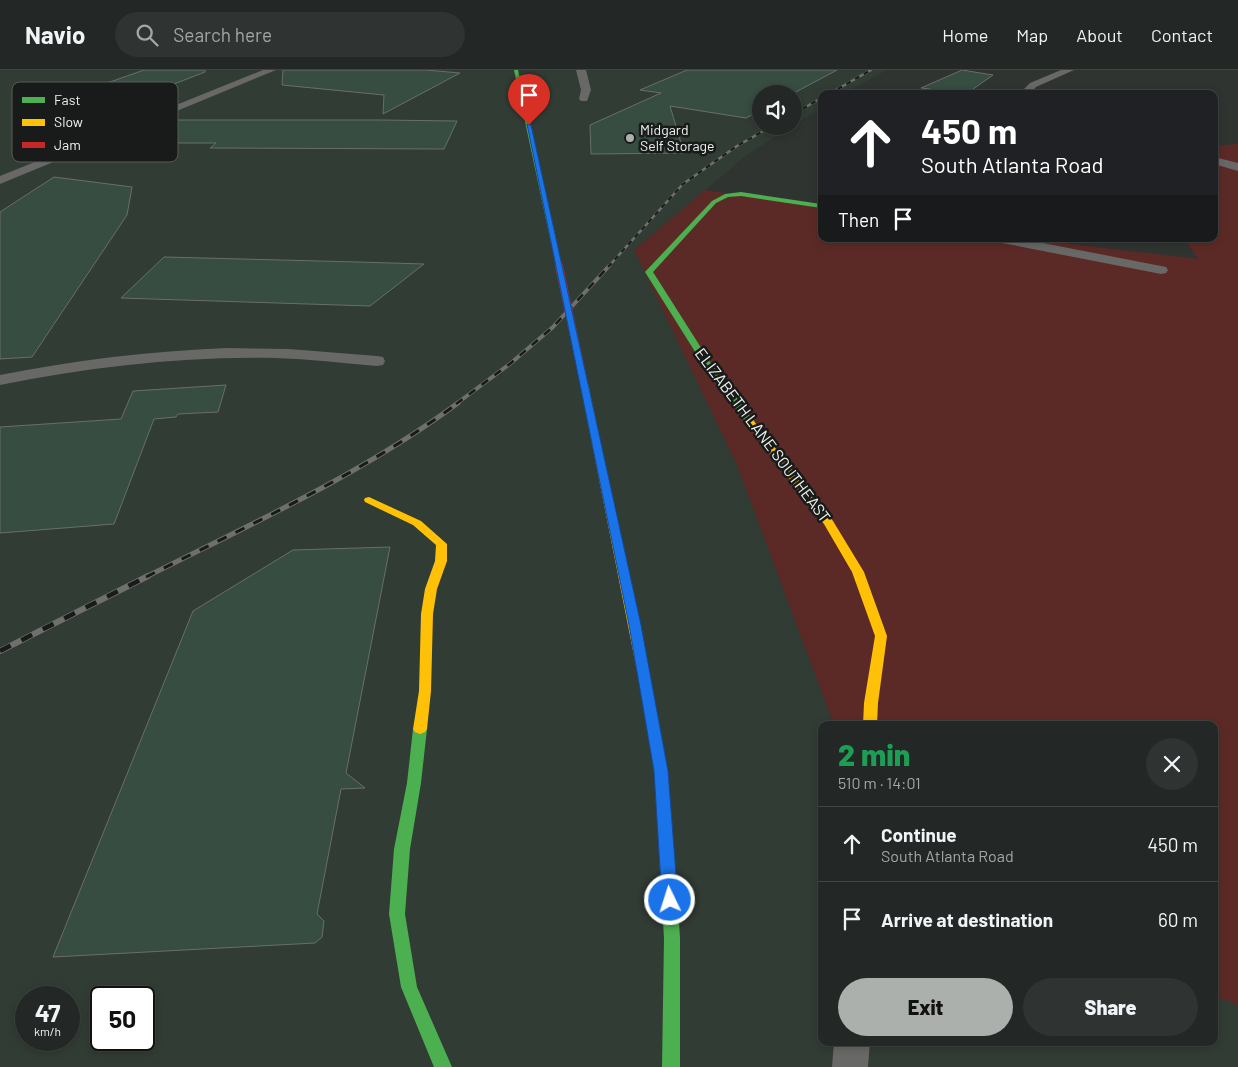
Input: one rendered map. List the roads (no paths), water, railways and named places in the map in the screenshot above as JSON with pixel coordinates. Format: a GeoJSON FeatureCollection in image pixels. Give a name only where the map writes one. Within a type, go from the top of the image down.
{"type":"FeatureCollection","features":[{"type":"Feature","properties":{"kind":"main road"},"geometry":{"type":"LineString","coordinates":[[516,70],[538,161],[635,625],[661,771],[672,938],[671,1067]]}},
{"type":"Feature","properties":{"kind":"main road","name":"ELIZABETH LANE SOUTHEAST"},"geometry":{"type":"LineString","coordinates":[[818,206],[741,194],[727,195],[714,202],[649,272],[708,366],[770,449],[829,523],[858,572],[881,636],[871,702],[870,721]]}},
{"type":"Feature","properties":{"kind":"main road"},"geometry":{"type":"LineString","coordinates":[[369,500],[396,511],[427,529],[442,544],[441,561],[431,589],[427,614],[425,691],[414,783],[402,849],[397,914],[409,987],[444,1067]]}},
{"type":"Feature","properties":{"kind":"street"},"geometry":{"type":"LineString","coordinates":[[178,108],[271,70]]}},
{"type":"Feature","properties":{"kind":"street"},"geometry":{"type":"LineString","coordinates":[[581,70],[586,90],[584,99]]}},
{"type":"Feature","properties":{"kind":"street"},"geometry":{"type":"LineString","coordinates":[[1028,90],[1033,85],[1069,70]]}},
{"type":"Feature","properties":{"kind":"street"},"geometry":{"type":"LineString","coordinates":[[1218,161],[1238,167]]}},
{"type":"Feature","properties":{"kind":"street"},"geometry":{"type":"LineString","coordinates":[[0,180],[44,162]]}},
{"type":"Feature","properties":{"kind":"street"},"geometry":{"type":"LineString","coordinates":[[1017,242],[1161,270]]}},
{"type":"Feature","properties":{"kind":"street"},"geometry":{"type":"LineString","coordinates":[[0,380],[104,361],[178,355],[262,353],[377,360]]}},
{"type":"Feature","properties":{"kind":"street"},"geometry":{"type":"LineString","coordinates":[[850,1067],[852,1046]]}},
{"type":"Feature","properties":{"kind":"railway"},"geometry":{"type":"LineString","coordinates":[[836,90],[871,70]]}},
{"type":"Feature","properties":{"kind":"railway"},"geometry":{"type":"LineString","coordinates":[[802,109],[818,100]]}},
{"type":"Feature","properties":{"kind":"railway"},"geometry":{"type":"LineString","coordinates":[[608,267],[683,184],[737,146],[756,135]]}},
{"type":"Feature","properties":{"kind":"railway"},"geometry":{"type":"LineString","coordinates":[[456,404],[511,363],[553,327],[609,266]]}},
{"type":"Feature","properties":{"kind":"railway"},"geometry":{"type":"LineString","coordinates":[[148,576],[345,475],[384,453],[458,403]]}},
{"type":"Feature","properties":{"kind":"railway"},"geometry":{"type":"LineString","coordinates":[[0,651],[148,576]]}},
{"type":"Feature","properties":{"kind":"place","name":"Midgard Self Storage"},"geometry":{"type":"Point","coordinates":[630,138]}}]}
